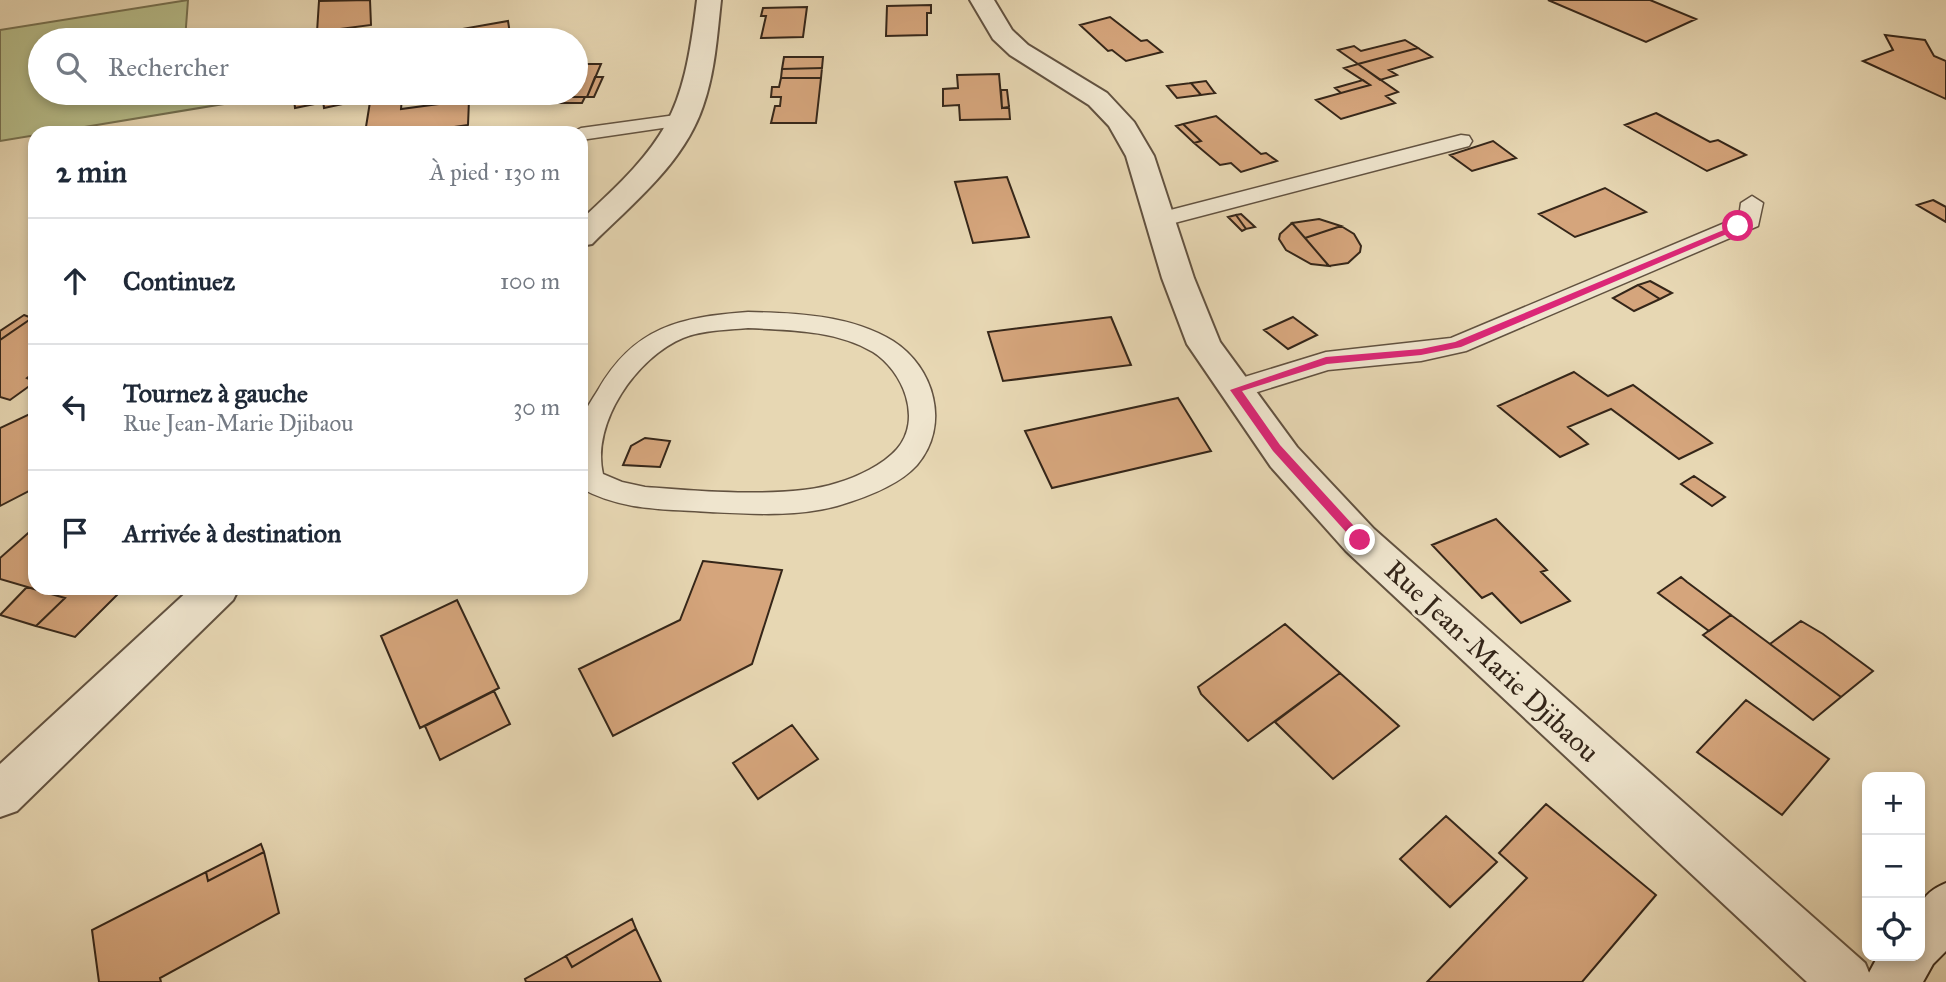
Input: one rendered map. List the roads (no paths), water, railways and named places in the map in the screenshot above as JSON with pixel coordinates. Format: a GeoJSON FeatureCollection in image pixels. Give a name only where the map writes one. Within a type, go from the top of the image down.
{"type":"FeatureCollection","features":[{"type":"Feature","properties":{"kind":"street"},"geometry":{"type":"LineString","coordinates":[[588,230],[639,182],[674,138],[683,120],[702,60],[709,0]]}},
{"type":"Feature","properties":{"kind":"street","name":"Rue Jean-Marie Djibaou"},"geometry":{"type":"LineString","coordinates":[[982,0],[1002,34],[1019,50],[1098,99],[1120,122],[1140,156],[1159,220],[1204,344],[1276,448],[1360,540],[1846,982]]}},
{"type":"Feature","properties":{"kind":"street"},"geometry":{"type":"LineString","coordinates":[[0,795],[211,595]]}},
{"type":"Feature","properties":{"kind":"street"},"geometry":{"type":"LineString","coordinates":[[1925,936],[1946,908]]}},
{"type":"Feature","properties":{"kind":"street"},"geometry":{"type":"LineString","coordinates":[[1891,982],[1906,961]]}},
{"type":"Feature","properties":{"kind":"lane"},"geometry":{"type":"LineString","coordinates":[[588,133],[683,120]]}},
{"type":"Feature","properties":{"kind":"lane"},"geometry":{"type":"LineString","coordinates":[[1159,220],[1461,141]]}},
{"type":"Feature","properties":{"kind":"lane"},"geometry":{"type":"LineString","coordinates":[[1236,390],[1326,361],[1421,352],[1457,345],[1738,226],[1750,220],[1752,203]]}},
{"type":"Feature","properties":{"kind":"lane"},"geometry":{"type":"LineString","coordinates":[[588,428],[593,398],[634,355],[659,339],[709,322],[791,321],[843,331],[895,356],[914,379],[922,405],[920,433],[907,457],[880,477],[829,497],[751,502],[639,497],[607,490],[590,481],[588,473]]}}]}
